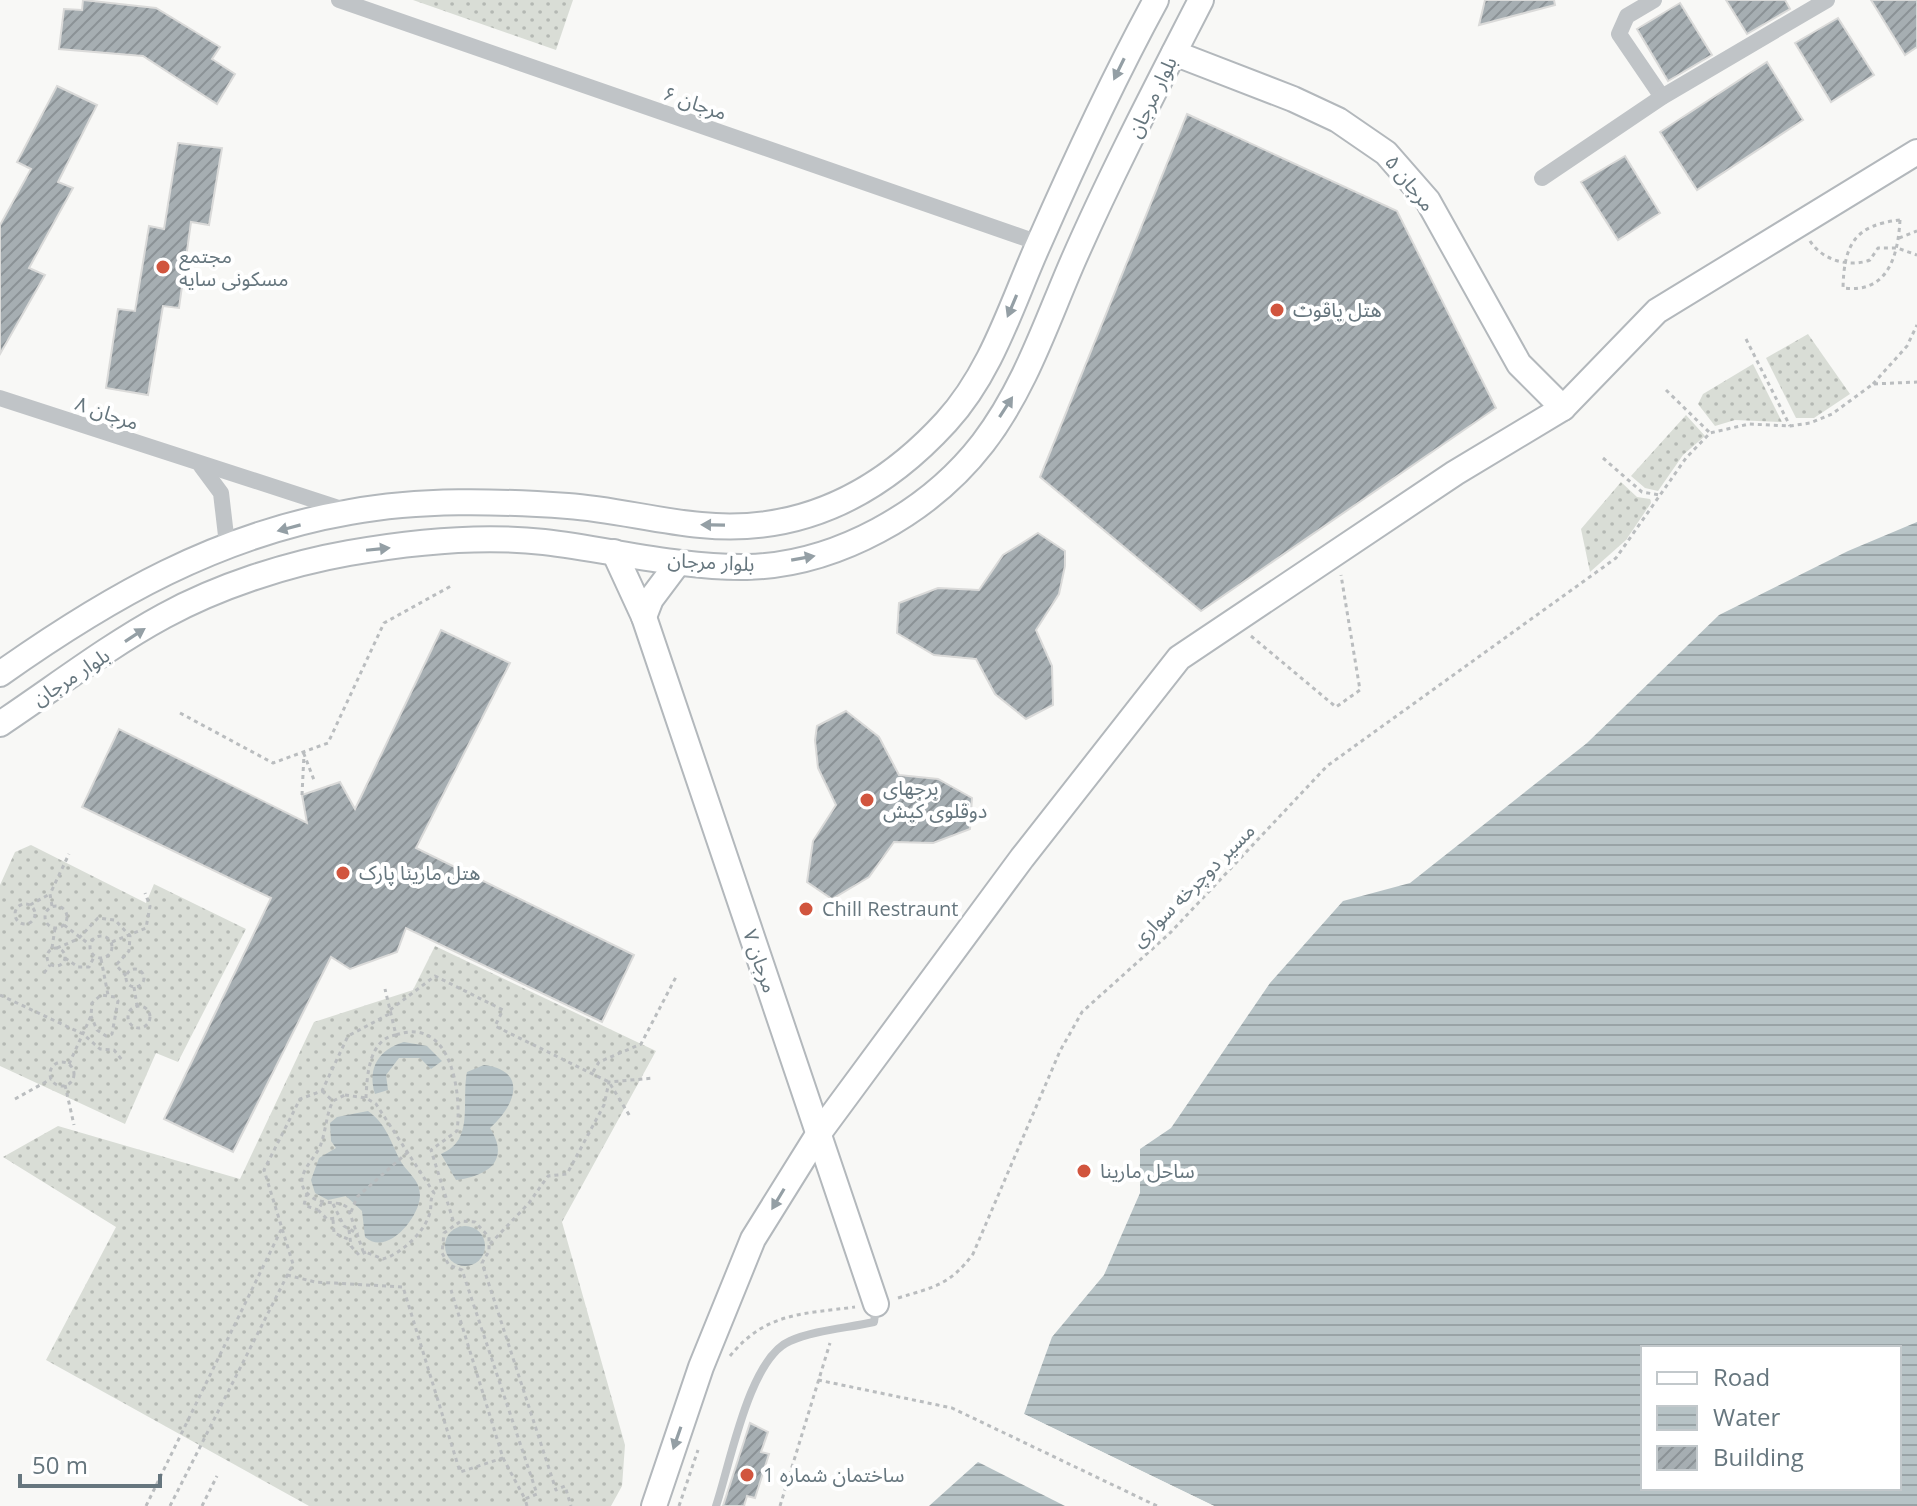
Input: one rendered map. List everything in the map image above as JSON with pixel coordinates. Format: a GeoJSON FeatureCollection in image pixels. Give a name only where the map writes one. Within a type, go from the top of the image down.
{"type":"FeatureCollection","features":[{"type":"Feature","properties":{"kind":"street","name":"مرجان ۶"},"geometry":{"type":"LineString","coordinates":[[339,0],[1039,243]]}},
{"type":"Feature","properties":{"kind":"street","name":"بلوار مرجان"},"geometry":{"type":"LineString","coordinates":[[0,674],[151,578],[227,544],[351,512],[442,504],[568,506],[703,526],[750,525],[814,514],[865,492],[907,462],[950,418],[984,368],[1122,63],[1156,0]]}},
{"type":"Feature","properties":{"kind":"street","name":"بلوار مرجان"},"geometry":{"type":"LineString","coordinates":[[0,724],[165,616],[247,580],[348,553],[442,542],[540,542],[678,563],[750,567],[820,555],[887,527],[931,494],[982,445],[1021,384],[1074,259],[1201,0]]}},
{"type":"Feature","properties":{"kind":"street"},"geometry":{"type":"LineString","coordinates":[[1654,0],[1627,16],[1619,34],[1662,97]]}},
{"type":"Feature","properties":{"kind":"street"},"geometry":{"type":"LineString","coordinates":[[1542,178],[1662,97],[1827,0]]}},
{"type":"Feature","properties":{"kind":"street","name":"مرجان ۵"},"geometry":{"type":"LineString","coordinates":[[1174,53],[1338,120],[1386,153],[1428,201],[1519,364],[1563,408]]}},
{"type":"Feature","properties":{"kind":"street"},"geometry":{"type":"LineString","coordinates":[[654,1506],[701,1367],[753,1239],[819,1133],[1022,858],[1179,658],[1455,473],[1563,408],[1657,311],[1917,152]]}},
{"type":"Feature","properties":{"kind":"street"},"geometry":{"type":"LineString","coordinates":[[1039,243],[1074,259]]}},
{"type":"Feature","properties":{"kind":"street","name":"مرجان ۸"},"geometry":{"type":"LineString","coordinates":[[0,398],[201,466],[351,512]]}},
{"type":"Feature","properties":{"kind":"street"},"geometry":{"type":"LineString","coordinates":[[201,466],[221,493],[227,544]]}},
{"type":"Feature","properties":{"kind":"street","name":"مرجان ۷"},"geometry":{"type":"LineString","coordinates":[[614,552],[644,617],[876,1304]]}},
{"type":"Feature","properties":{"kind":"street"},"geometry":{"type":"LineString","coordinates":[[644,617],[651,599],[678,563]]}},
{"type":"Feature","properties":{"kind":"lane"},"geometry":{"type":"LineString","coordinates":[[716,1506],[755,1382],[770,1354],[790,1341],[874,1322],[876,1304]]}},
{"type":"Feature","properties":{"kind":"path"},"geometry":{"type":"LineString","coordinates":[[1900,220],[1897,248],[1885,277],[1873,285],[1855,290],[1843,288],[1843,263],[1851,244],[1868,226],[1900,220]]}},
{"type":"Feature","properties":{"kind":"path"},"geometry":{"type":"LineString","coordinates":[[1800,224],[1813,246],[1823,255],[1843,263],[1870,260],[1878,248],[1897,248],[1917,255]]}},
{"type":"Feature","properties":{"kind":"path"},"geometry":{"type":"LineString","coordinates":[[1899,238],[1917,231]]}},
{"type":"Feature","properties":{"kind":"path"},"geometry":{"type":"LineString","coordinates":[[1666,390],[1710,433],[1749,424],[1790,426],[1832,414],[1873,384],[1907,346],[1917,325]]}},
{"type":"Feature","properties":{"kind":"path"},"geometry":{"type":"LineString","coordinates":[[1746,339],[1790,426]]}},
{"type":"Feature","properties":{"kind":"path"},"geometry":{"type":"LineString","coordinates":[[1873,384],[1917,382]]}},
{"type":"Feature","properties":{"kind":"path","name":"مسیر دوچرخه سواری"},"geometry":{"type":"LineString","coordinates":[[727,1359],[745,1338],[776,1318],[876,1304],[938,1286],[956,1276],[973,1254],[1060,1051],[1082,1012],[1104,989],[1170,933],[1327,766],[1616,558],[1686,458],[1710,433]]}},
{"type":"Feature","properties":{"kind":"path"},"geometry":{"type":"LineString","coordinates":[[1603,458],[1642,492],[1660,495]]}},
{"type":"Feature","properties":{"kind":"path"},"geometry":{"type":"LineString","coordinates":[[1233,622],[1336,707],[1360,690],[1337,552]]}},
{"type":"Feature","properties":{"kind":"path"},"geometry":{"type":"LineString","coordinates":[[180,713],[273,763],[328,743],[384,623],[451,586]]}},
{"type":"Feature","properties":{"kind":"path"},"geometry":{"type":"LineString","coordinates":[[304,754],[314,780]]}},
{"type":"Feature","properties":{"kind":"path"},"geometry":{"type":"LineString","coordinates":[[302,795],[304,754]]}},
{"type":"Feature","properties":{"kind":"path"},"geometry":{"type":"LineString","coordinates":[[45,919],[52,907],[50,894],[69,854]]}},
{"type":"Feature","properties":{"kind":"path"},"geometry":{"type":"LineString","coordinates":[[89,944],[100,935],[112,942],[146,928],[150,906],[145,893]]}},
{"type":"Feature","properties":{"kind":"path"},"geometry":{"type":"LineString","coordinates":[[50,894],[30,905],[19,905],[14,916],[22,924],[45,919],[55,928],[55,948],[65,958],[83,968],[89,967],[94,957],[89,944],[78,939],[64,925]]}},
{"type":"Feature","properties":{"kind":"path"},"geometry":{"type":"LineString","coordinates":[[30,905],[35,915],[33,920]]}},
{"type":"Feature","properties":{"kind":"path"},"geometry":{"type":"LineString","coordinates":[[52,907],[66,912],[64,925]]}},
{"type":"Feature","properties":{"kind":"path"},"geometry":{"type":"LineString","coordinates":[[50,965],[47,956],[55,948],[78,939],[98,918],[115,920],[130,936],[129,951],[116,965],[134,987],[137,1006]]}},
{"type":"Feature","properties":{"kind":"path"},"geometry":{"type":"LineString","coordinates":[[55,928],[64,925]]}},
{"type":"Feature","properties":{"kind":"path"},"geometry":{"type":"LineString","coordinates":[[101,959],[112,950],[112,942]]}},
{"type":"Feature","properties":{"kind":"path"},"geometry":{"type":"LineString","coordinates":[[94,957],[101,959]]}},
{"type":"Feature","properties":{"kind":"path"},"geometry":{"type":"LineString","coordinates":[[50,965],[60,966],[65,958]]}},
{"type":"Feature","properties":{"kind":"path"},"geometry":{"type":"LineString","coordinates":[[101,959],[108,995]]}},
{"type":"Feature","properties":{"kind":"path"},"geometry":{"type":"LineString","coordinates":[[44,973],[50,965]]}},
{"type":"Feature","properties":{"kind":"path"},"geometry":{"type":"LineString","coordinates":[[126,976],[133,969],[142,973],[142,983],[134,987]]}},
{"type":"Feature","properties":{"kind":"path"},"geometry":{"type":"LineString","coordinates":[[592,1074],[599,1062],[641,1044],[677,975]]}},
{"type":"Feature","properties":{"kind":"path"},"geometry":{"type":"LineString","coordinates":[[170,1506],[293,1264],[264,1170],[300,1099],[322,1091],[348,1036],[390,1012],[435,976],[503,1010],[495,1026],[609,1082],[654,1078]]}},
{"type":"Feature","properties":{"kind":"path"},"geometry":{"type":"LineString","coordinates":[[385,989],[396,1035]]}},
{"type":"Feature","properties":{"kind":"path"},"geometry":{"type":"LineString","coordinates":[[0,995],[83,1034],[100,1049],[114,1050],[122,1060]]}},
{"type":"Feature","properties":{"kind":"path"},"geometry":{"type":"LineString","coordinates":[[69,1064],[91,1016],[92,1003],[101,995],[118,1001],[112,1034],[101,1034],[91,1016]]}},
{"type":"Feature","properties":{"kind":"path"},"geometry":{"type":"LineString","coordinates":[[137,1006],[143,1006],[150,1015],[150,1021],[142,1028],[136,1028],[128,1020],[128,1014],[137,1006]]}},
{"type":"Feature","properties":{"kind":"path"},"geometry":{"type":"LineString","coordinates":[[366,1098],[369,1063],[383,1040],[405,1031],[431,1038],[445,1050],[451,1061],[457,1088],[457,1131],[431,1150],[454,1223]]}},
{"type":"Feature","properties":{"kind":"path"},"geometry":{"type":"LineString","coordinates":[[51,1079],[53,1067],[63,1062],[69,1064],[74,1075],[65,1085]]}},
{"type":"Feature","properties":{"kind":"path"},"geometry":{"type":"LineString","coordinates":[[51,1079],[65,1085]]}},
{"type":"Feature","properties":{"kind":"path"},"geometry":{"type":"LineString","coordinates":[[15,1099],[51,1079]]}},
{"type":"Feature","properties":{"kind":"path"},"geometry":{"type":"LineString","coordinates":[[609,1082],[631,1118]]}},
{"type":"Feature","properties":{"kind":"path"},"geometry":{"type":"LineString","coordinates":[[571,1506],[565,1486],[556,1490],[482,1263],[490,1244],[529,1203],[548,1176],[567,1174],[598,1118],[609,1082]]}},
{"type":"Feature","properties":{"kind":"path"},"geometry":{"type":"LineString","coordinates":[[65,1085],[74,1125]]}},
{"type":"Feature","properties":{"kind":"path"},"geometry":{"type":"LineString","coordinates":[[322,1091],[333,1101]]}},
{"type":"Feature","properties":{"kind":"path"},"geometry":{"type":"LineString","coordinates":[[345,1095],[366,1098],[385,1114],[434,1193],[429,1202],[430,1213],[410,1241],[394,1256],[383,1259],[366,1252],[351,1212],[343,1204],[322,1203],[307,1193],[303,1185],[306,1165],[322,1143],[325,1121],[333,1101],[345,1095]]}},
{"type":"Feature","properties":{"kind":"path"},"geometry":{"type":"LineString","coordinates":[[351,1212],[357,1197],[407,1152]]}},
{"type":"Feature","properties":{"kind":"path"},"geometry":{"type":"LineString","coordinates":[[307,1193],[304,1205],[318,1210],[327,1219],[338,1218]]}},
{"type":"Feature","properties":{"kind":"path"},"geometry":{"type":"LineString","coordinates":[[318,1210],[322,1203]]}},
{"type":"Feature","properties":{"kind":"path"},"geometry":{"type":"LineString","coordinates":[[333,1204],[338,1218],[349,1230],[358,1234]]}},
{"type":"Feature","properties":{"kind":"path"},"geometry":{"type":"LineString","coordinates":[[333,1220],[334,1233],[350,1240]]}},
{"type":"Feature","properties":{"kind":"path"},"geometry":{"type":"LineString","coordinates":[[490,1244],[485,1231],[475,1222],[454,1223],[441,1239],[442,1253],[449,1265],[462,1270],[537,1494],[525,1499]]}},
{"type":"Feature","properties":{"kind":"path"},"geometry":{"type":"LineString","coordinates":[[146,1506],[282,1228]]}},
{"type":"Feature","properties":{"kind":"path"},"geometry":{"type":"LineString","coordinates":[[349,1230],[350,1240],[359,1255],[366,1252]]}},
{"type":"Feature","properties":{"kind":"path"},"geometry":{"type":"LineString","coordinates":[[287,1275],[315,1282],[403,1287],[460,1472],[503,1458]]}},
{"type":"Feature","properties":{"kind":"path"},"geometry":{"type":"LineString","coordinates":[[451,1290],[503,1458],[527,1506]]}},
{"type":"Feature","properties":{"kind":"path"},"geometry":{"type":"LineString","coordinates":[[780,1506],[833,1332]]}},
{"type":"Feature","properties":{"kind":"path"},"geometry":{"type":"LineString","coordinates":[[818,1380],[952,1408],[1157,1506]]}},
{"type":"Feature","properties":{"kind":"path"},"geometry":{"type":"LineString","coordinates":[[679,1506],[698,1447]]}},
{"type":"Feature","properties":{"kind":"path"},"geometry":{"type":"LineString","coordinates":[[202,1506],[217,1476]]}},
{"type":"Feature","properties":{"kind":"shaded area"},"geometry":{"type":"Polygon","coordinates":[[[413,0],[573,0],[556,50],[413,0]]]}},
{"type":"Feature","properties":{"kind":"shaded area"},"geometry":{"type":"Polygon","coordinates":[[[1808,334],[1850,394],[1814,418],[1796,418],[1766,358],[1808,334]]]}},
{"type":"Feature","properties":{"kind":"shaded area"},"geometry":{"type":"Polygon","coordinates":[[[1753,364],[1782,422],[1735,420],[1715,426],[1698,404],[1703,394],[1753,364]]]}},
{"type":"Feature","properties":{"kind":"shaded area"},"geometry":{"type":"Polygon","coordinates":[[[1686,415],[1705,436],[1683,455],[1658,491],[1645,488],[1631,476],[1686,415]]]}},
{"type":"Feature","properties":{"kind":"shaded area"},"geometry":{"type":"Polygon","coordinates":[[[1621,482],[1637,497],[1650,499],[1651,503],[1626,540],[1590,572],[1581,529],[1621,482]]]}},
{"type":"Feature","properties":{"kind":"shaded area"},"geometry":{"type":"Polygon","coordinates":[[[31,845],[146,903],[154,884],[246,929],[178,1062],[156,1053],[125,1124],[0,1066],[0,885],[15,852],[31,845]]]}},
{"type":"Feature","properties":{"kind":"shaded area"},"geometry":{"type":"Polygon","coordinates":[[[435,946],[656,1051],[562,1222],[625,1445],[622,1486],[611,1506],[309,1506],[46,1360],[116,1227],[3,1157],[58,1126],[240,1179],[314,1022],[413,990],[435,946]]]}},
{"type":"Feature","properties":{"kind":"water"},"geometry":{"type":"Polygon","coordinates":[[[1917,522],[1917,1506],[1214,1506],[1024,1414],[1052,1337],[1104,1275],[1140,1193],[1140,1149],[1171,1128],[1270,983],[1343,901],[1410,883],[1587,743],[1719,615],[1848,551],[1917,522]]]}},
{"type":"Feature","properties":{"kind":"water"},"geometry":{"type":"Polygon","coordinates":[[[404,1042],[427,1046],[442,1061],[431,1069],[420,1058],[399,1058],[386,1075],[388,1090],[375,1094],[373,1076],[377,1061],[388,1049],[404,1042]]]}},
{"type":"Feature","properties":{"kind":"water"},"geometry":{"type":"Polygon","coordinates":[[[484,1065],[507,1074],[512,1082],[511,1100],[490,1128],[496,1140],[497,1158],[477,1175],[456,1180],[441,1154],[452,1148],[463,1130],[467,1072],[484,1065]]]}},
{"type":"Feature","properties":{"kind":"water"},"geometry":{"type":"Polygon","coordinates":[[[368,1111],[383,1127],[415,1180],[420,1196],[408,1224],[392,1239],[383,1242],[374,1242],[365,1237],[362,1211],[346,1196],[328,1200],[315,1193],[311,1180],[319,1158],[336,1148],[331,1141],[330,1123],[337,1117],[368,1111]]]}},
{"type":"Feature","properties":{"kind":"water"},"geometry":{"type":"Polygon","coordinates":[[[465,1226],[479,1232],[485,1246],[479,1260],[465,1266],[451,1260],[445,1246],[451,1232],[465,1226]]]}},
{"type":"Feature","properties":{"kind":"water"},"geometry":{"type":"Polygon","coordinates":[[[978,1462],[1065,1506],[929,1506],[978,1462]]]}},
{"type":"Feature","properties":{"kind":"pier"},"geometry":{"type":"Polygon","coordinates":[[[1024,1414],[1214,1506],[1205,1506],[1022,1417],[1024,1414]]]}},
{"type":"Feature","properties":{"kind":"building"},"geometry":{"type":"Polygon","coordinates":[[[83,0],[156,8],[220,47],[212,59],[235,74],[217,104],[143,56],[59,49],[64,9],[82,10],[83,0]]]}},
{"type":"Feature","properties":{"kind":"building"},"geometry":{"type":"Polygon","coordinates":[[[1485,0],[1554,0],[1555,5],[1479,25],[1485,0]]]}},
{"type":"Feature","properties":{"kind":"building"},"geometry":{"type":"Polygon","coordinates":[[[1726,0],[1785,0],[1790,9],[1747,34],[1726,0]]]}},
{"type":"Feature","properties":{"kind":"building"},"geometry":{"type":"Polygon","coordinates":[[[1871,0],[1917,0],[1917,47],[1905,55],[1871,0]]]}},
{"type":"Feature","properties":{"kind":"building"},"geometry":{"type":"Polygon","coordinates":[[[1680,3],[1712,55],[1668,81],[1637,29],[1680,3]]]}},
{"type":"Feature","properties":{"kind":"building"},"geometry":{"type":"Polygon","coordinates":[[[1838,18],[1874,75],[1831,102],[1795,43],[1838,18]]]}},
{"type":"Feature","properties":{"kind":"building"},"geometry":{"type":"Polygon","coordinates":[[[1767,62],[1803,120],[1697,190],[1660,132],[1767,62]]]}},
{"type":"Feature","properties":{"kind":"building"},"geometry":{"type":"Polygon","coordinates":[[[57,86],[97,105],[58,182],[73,188],[29,268],[45,275],[0,354],[0,225],[31,169],[17,162],[57,86]]]}},
{"type":"Feature","properties":{"kind":"building","name":"هتل یاقوت"},"geometry":{"type":"Polygon","coordinates":[[[1187,114],[1397,211],[1496,408],[1201,611],[1040,477],[1187,114]]]}},
{"type":"Feature","properties":{"kind":"building","name":"مجتمع مسکونی سایه"},"geometry":{"type":"Polygon","coordinates":[[[178,143],[222,148],[209,225],[191,222],[179,308],[163,306],[148,395],[106,388],[118,309],[135,311],[149,226],[164,229],[178,143]]]}},
{"type":"Feature","properties":{"kind":"building"},"geometry":{"type":"Polygon","coordinates":[[[1625,156],[1660,213],[1618,240],[1581,182],[1625,156]]]}},
{"type":"Feature","properties":{"kind":"building"},"geometry":{"type":"Polygon","coordinates":[[[1038,533],[1065,551],[1065,566],[1059,594],[1036,630],[1052,666],[1053,705],[1026,719],[995,694],[976,659],[934,655],[897,633],[899,603],[938,588],[979,590],[1003,555],[1038,533]]]}},
{"type":"Feature","properties":{"kind":"building","name":"هتل مارینا پارک"},"geometry":{"type":"Polygon","coordinates":[[[441,630],[510,663],[416,848],[634,955],[602,1022],[406,928],[397,952],[350,969],[331,957],[233,1152],[164,1119],[271,898],[82,807],[119,729],[307,823],[302,795],[340,782],[355,809],[441,630]]]}},
{"type":"Feature","properties":{"kind":"building","name":"برجهای دوقلوی کیش"},"geometry":{"type":"Polygon","coordinates":[[[846,711],[879,737],[899,775],[938,779],[972,798],[970,829],[933,843],[894,842],[869,877],[832,899],[807,882],[813,841],[836,805],[818,768],[815,740],[817,726],[846,711]]]}},
{"type":"Feature","properties":{"kind":"building","name":"ساختمان شماره 1"},"geometry":{"type":"Polygon","coordinates":[[[750,1423],[768,1432],[761,1452],[769,1454],[755,1498],[747,1496],[744,1506],[723,1506],[750,1423]]]}},
{"type":"Feature","properties":{"kind":"place","name":"مجتمع مسکونی سایه"},"geometry":{"type":"Point","coordinates":[163,267]}},
{"type":"Feature","properties":{"kind":"place","name":"هتل یاقوت"},"geometry":{"type":"Point","coordinates":[1277,310]}},
{"type":"Feature","properties":{"kind":"place","name":"برجهای دوقلوی کیش"},"geometry":{"type":"Point","coordinates":[867,800]}},
{"type":"Feature","properties":{"kind":"place","name":"هتل مارینا پارک"},"geometry":{"type":"Point","coordinates":[343,873]}},
{"type":"Feature","properties":{"kind":"place","name":"Chill Restraunt"},"geometry":{"type":"Point","coordinates":[806,909]}},
{"type":"Feature","properties":{"kind":"place","name":"ساحل مارینا"},"geometry":{"type":"Point","coordinates":[1084,1171]}},
{"type":"Feature","properties":{"kind":"place","name":"ساختمان شماره 1"},"geometry":{"type":"Point","coordinates":[747,1475]}}]}
